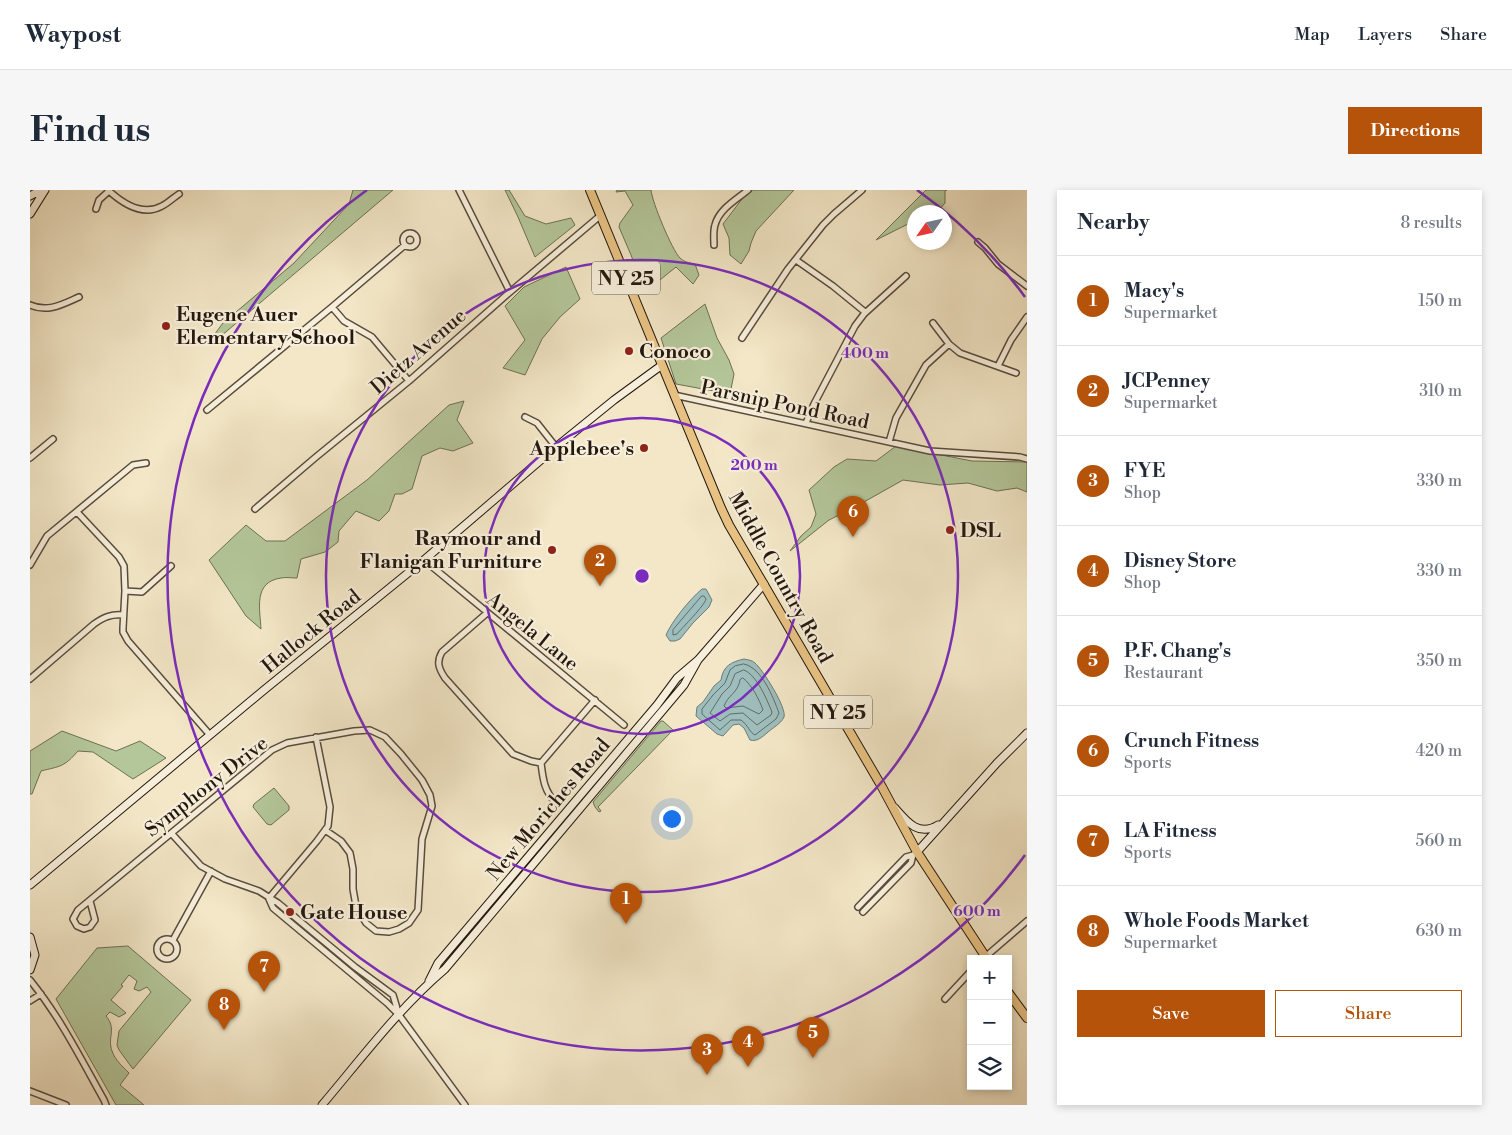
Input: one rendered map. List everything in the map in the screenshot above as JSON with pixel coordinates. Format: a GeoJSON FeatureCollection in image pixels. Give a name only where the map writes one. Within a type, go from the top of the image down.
{"type":"FeatureCollection","features":[{"type":"Feature","properties":{"kind":"main road","name":"Middle Country Road"},"geometry":{"type":"LineString","coordinates":[[590,190],[721,508],[737,540],[890,802],[915,854],[983,955]]}},
{"type":"Feature","properties":{"kind":"main road"},"geometry":{"type":"LineString","coordinates":[[1012,997],[1027,1018]]}},
{"type":"Feature","properties":{"kind":"street"},"geometry":{"type":"LineString","coordinates":[[30,196],[41,190]]}},
{"type":"Feature","properties":{"kind":"street"},"geometry":{"type":"LineString","coordinates":[[30,214],[45,190]]}},
{"type":"Feature","properties":{"kind":"street"},"geometry":{"type":"LineString","coordinates":[[96,209],[99,200],[108,190],[117,199],[130,207],[147,210],[160,207],[179,194]]}},
{"type":"Feature","properties":{"kind":"street"},"geometry":{"type":"LineString","coordinates":[[459,190],[510,292]]}},
{"type":"Feature","properties":{"kind":"street"},"geometry":{"type":"LineString","coordinates":[[714,245],[714,226],[718,217],[748,190]]}},
{"type":"Feature","properties":{"kind":"street"},"geometry":{"type":"LineString","coordinates":[[742,338],[796,260],[828,219],[862,190]]}},
{"type":"Feature","properties":{"kind":"street","name":"Dietz Avenue"},"geometry":{"type":"LineString","coordinates":[[255,509],[409,381],[600,215]]}},
{"type":"Feature","properties":{"kind":"street"},"geometry":{"type":"LineString","coordinates":[[978,242],[986,248],[998,264],[1027,286]]}},
{"type":"Feature","properties":{"kind":"street"},"geometry":{"type":"LineString","coordinates":[[206,410],[332,307],[404,245]]}},
{"type":"Feature","properties":{"kind":"street"},"geometry":{"type":"LineString","coordinates":[[796,260],[833,286],[865,312]]}},
{"type":"Feature","properties":{"kind":"street"},"geometry":{"type":"LineString","coordinates":[[806,424],[814,404],[855,326],[865,312],[906,276]]}},
{"type":"Feature","properties":{"kind":"street"},"geometry":{"type":"LineString","coordinates":[[30,305],[40,308],[56,307],[79,297]]}},
{"type":"Feature","properties":{"kind":"street"},"geometry":{"type":"LineString","coordinates":[[332,307],[344,321],[372,337],[409,381]]}},
{"type":"Feature","properties":{"kind":"street"},"geometry":{"type":"LineString","coordinates":[[998,366],[1011,340],[1027,318]]}},
{"type":"Feature","properties":{"kind":"street"},"geometry":{"type":"LineString","coordinates":[[933,323],[949,344],[966,356],[1016,373]]}},
{"type":"Feature","properties":{"kind":"street"},"geometry":{"type":"LineString","coordinates":[[889,442],[896,418],[926,365],[949,344]]}},
{"type":"Feature","properties":{"kind":"street","name":"Hallock Road"},"geometry":{"type":"LineString","coordinates":[[30,886],[210,735],[424,560],[556,447],[614,400],[662,366]]}},
{"type":"Feature","properties":{"kind":"street","name":"Parsnip Pond Road"},"geometry":{"type":"LineString","coordinates":[[674,395],[930,451],[1027,459]]}},
{"type":"Feature","properties":{"kind":"street"},"geometry":{"type":"LineString","coordinates":[[525,417],[537,423],[556,447]]}},
{"type":"Feature","properties":{"kind":"street"},"geometry":{"type":"LineString","coordinates":[[30,458],[53,439]]}},
{"type":"Feature","properties":{"kind":"street"},"geometry":{"type":"LineString","coordinates":[[30,565],[47,536],[134,465],[146,463]]}},
{"type":"Feature","properties":{"kind":"street"},"geometry":{"type":"LineString","coordinates":[[76,512],[122,560],[125,571],[123,632],[128,641],[210,735]]}},
{"type":"Feature","properties":{"kind":"street","name":"Angela Lane"},"geometry":{"type":"LineString","coordinates":[[424,560],[624,724]]}},
{"type":"Feature","properties":{"kind":"street"},"geometry":{"type":"LineString","coordinates":[[125,592],[142,592],[171,566]]}},
{"type":"Feature","properties":{"kind":"street","name":"New Moriches Road"},"geometry":{"type":"LineString","coordinates":[[322,1105],[399,1015],[445,969],[684,685],[698,660],[764,584]]}},
{"type":"Feature","properties":{"kind":"street"},"geometry":{"type":"LineString","coordinates":[[487,613],[442,652],[438,660],[439,669],[513,754],[531,762],[541,763]]}},
{"type":"Feature","properties":{"kind":"street"},"geometry":{"type":"LineString","coordinates":[[30,679],[103,617],[111,614],[123,615]]}},
{"type":"Feature","properties":{"kind":"street"},"geometry":{"type":"LineString","coordinates":[[556,803],[546,790],[543,782],[541,763],[595,700]]}},
{"type":"Feature","properties":{"kind":"street","name":"Symphony Drive"},"geometry":{"type":"LineString","coordinates":[[90,901],[96,920],[90,927],[84,929],[78,926],[73,919],[78,910],[272,750],[287,743],[316,737],[370,730],[385,737],[401,754],[422,780],[430,795],[432,806],[422,838],[418,910],[409,923],[389,932],[376,931],[366,923],[356,906],[350,853],[342,841],[325,830]]}},
{"type":"Feature","properties":{"kind":"street"},"geometry":{"type":"LineString","coordinates":[[863,912],[911,863],[915,854],[997,762],[1027,733]]}},
{"type":"Feature","properties":{"kind":"street"},"geometry":{"type":"LineString","coordinates":[[269,898],[328,826],[330,808],[316,737]]}},
{"type":"Feature","properties":{"kind":"street"},"geometry":{"type":"LineString","coordinates":[[890,802],[916,828],[935,827],[943,822]]}},
{"type":"Feature","properties":{"kind":"street"},"geometry":{"type":"LineString","coordinates":[[172,834],[201,866],[225,879],[259,891],[278,903],[350,963],[393,995],[399,1015]]}},
{"type":"Feature","properties":{"kind":"street"},"geometry":{"type":"LineString","coordinates":[[858,907],[906,857],[915,854]]}},
{"type":"Feature","properties":{"kind":"street"},"geometry":{"type":"LineString","coordinates":[[173,940],[211,871]]}},
{"type":"Feature","properties":{"kind":"street"},"geometry":{"type":"LineString","coordinates":[[269,898],[273,908],[399,1015],[465,1105]]}},
{"type":"Feature","properties":{"kind":"street"},"geometry":{"type":"LineString","coordinates":[[988,955],[1027,921]]}},
{"type":"Feature","properties":{"kind":"street"},"geometry":{"type":"LineString","coordinates":[[30,937],[35,955],[30,970]]}},
{"type":"Feature","properties":{"kind":"street"},"geometry":{"type":"LineString","coordinates":[[163,939],[173,940],[176,943],[177,950],[175,956],[168,959],[161,957],[157,950],[158,943],[163,939]]}},
{"type":"Feature","properties":{"kind":"street"},"geometry":{"type":"LineString","coordinates":[[945,999],[967,975]]}},
{"type":"Feature","properties":{"kind":"street"},"geometry":{"type":"LineString","coordinates":[[30,980],[62,1026],[106,1105]]}},
{"type":"Feature","properties":{"kind":"street"},"geometry":{"type":"LineString","coordinates":[[30,1001],[41,994]]}},
{"type":"Feature","properties":{"kind":"street"},"geometry":{"type":"LineString","coordinates":[[30,1091],[66,1105]]}},
{"type":"Feature","properties":{"kind":"green space"},"geometry":{"type":"Polygon","coordinates":[[[353,190],[393,190],[214,342],[211,339],[223,323],[294,263],[349,204],[353,190]]]}},
{"type":"Feature","properties":{"kind":"green space"},"geometry":{"type":"Polygon","coordinates":[[[505,190],[509,190],[525,216],[546,224],[571,218],[575,225],[535,257],[505,190]]]}},
{"type":"Feature","properties":{"kind":"green space"},"geometry":{"type":"Polygon","coordinates":[[[617,190],[651,190],[659,215],[676,253],[683,260],[695,264],[699,275],[693,284],[676,267],[645,292],[619,227],[633,205],[625,191],[616,192],[617,190]]]}},
{"type":"Feature","properties":{"kind":"green space"},"geometry":{"type":"Polygon","coordinates":[[[752,190],[794,190],[756,231],[749,251],[741,264],[730,255],[729,238],[723,224],[742,199],[752,190]]]}},
{"type":"Feature","properties":{"kind":"green space"},"geometry":{"type":"Polygon","coordinates":[[[926,190],[947,190],[945,191],[945,203],[943,205],[911,205],[926,190]]]}},
{"type":"Feature","properties":{"kind":"green space"},"geometry":{"type":"Polygon","coordinates":[[[907,209],[907,224],[876,240],[907,209]]]}},
{"type":"Feature","properties":{"kind":"green space"},"geometry":{"type":"Polygon","coordinates":[[[566,267],[580,299],[560,317],[542,339],[525,375],[503,368],[525,340],[505,306],[524,287],[566,267]]]}},
{"type":"Feature","properties":{"kind":"green space"},"geometry":{"type":"Polygon","coordinates":[[[705,304],[717,338],[734,374],[730,394],[676,384],[661,338],[705,304]]]}},
{"type":"Feature","properties":{"kind":"green space"},"geometry":{"type":"Polygon","coordinates":[[[464,401],[457,420],[473,443],[453,451],[440,448],[422,456],[412,489],[402,494],[395,494],[389,511],[379,521],[356,511],[339,531],[338,542],[325,552],[301,559],[297,578],[281,578],[266,585],[260,598],[261,629],[246,616],[209,560],[246,525],[266,541],[285,541],[367,480],[449,405],[464,401]]]}},
{"type":"Feature","properties":{"kind":"green space"},"geometry":{"type":"Polygon","coordinates":[[[896,446],[972,461],[1027,462],[1027,492],[1017,488],[997,491],[968,483],[940,485],[903,480],[829,520],[790,551],[801,536],[811,527],[816,514],[809,490],[834,467],[847,459],[876,461],[896,446]]]}},
{"type":"Feature","properties":{"kind":"green space"},"geometry":{"type":"Polygon","coordinates":[[[661,721],[673,730],[598,807],[601,811],[599,812],[593,802],[661,721]]]}},
{"type":"Feature","properties":{"kind":"green space"},"geometry":{"type":"Polygon","coordinates":[[[62,731],[116,751],[140,741],[166,758],[133,779],[93,752],[78,751],[62,765],[41,771],[32,794],[30,794],[30,751],[62,731]]]}},
{"type":"Feature","properties":{"kind":"green space"},"geometry":{"type":"Polygon","coordinates":[[[274,788],[289,806],[289,810],[271,825],[267,824],[253,807],[254,804],[274,788]]]}},
{"type":"Feature","properties":{"kind":"green space"},"geometry":{"type":"Polygon","coordinates":[[[128,946],[191,1000],[133,1069],[117,1045],[119,1031],[151,992],[147,987],[139,991],[134,989],[137,981],[129,975],[121,985],[123,986],[111,1000],[126,1013],[119,1017],[110,1012],[106,1016],[111,1025],[110,1041],[113,1054],[129,1073],[120,1085],[144,1105],[116,1105],[56,999],[97,948],[128,946]]]}},
{"type":"Feature","properties":{"kind":"water"},"geometry":{"type":"Polygon","coordinates":[[[702,589],[706,589],[712,600],[709,607],[680,639],[670,641],[666,635],[672,623],[702,589]]]}},
{"type":"Feature","properties":{"kind":"water"},"geometry":{"type":"Polygon","coordinates":[[[744,659],[754,662],[759,667],[774,689],[784,712],[781,722],[761,738],[755,740],[750,740],[744,728],[739,724],[733,725],[723,736],[717,734],[696,716],[697,707],[721,680],[726,668],[732,663],[744,659]]]}},
{"type":"Feature","properties":{"kind":"place","name":"Eugene Auer Elementary School"},"geometry":{"type":"Point","coordinates":[166,326]}},
{"type":"Feature","properties":{"kind":"place","name":"Conoco"},"geometry":{"type":"Point","coordinates":[629,351]}},
{"type":"Feature","properties":{"kind":"place","name":"Applebee's"},"geometry":{"type":"Point","coordinates":[644,448]}},
{"type":"Feature","properties":{"kind":"place","name":"DSL"},"geometry":{"type":"Point","coordinates":[950,530]}},
{"type":"Feature","properties":{"kind":"place","name":"Crunch Fitness"},"geometry":{"type":"Point","coordinates":[853,537]}},
{"type":"Feature","properties":{"kind":"place","name":"Raymour and Flanigan Furniture"},"geometry":{"type":"Point","coordinates":[552,550]}},
{"type":"Feature","properties":{"kind":"place","name":"JCPenney"},"geometry":{"type":"Point","coordinates":[600,586]}},
{"type":"Feature","properties":{"kind":"place","name":"Gate House"},"geometry":{"type":"Point","coordinates":[290,912]}},
{"type":"Feature","properties":{"kind":"place","name":"Macy's"},"geometry":{"type":"Point","coordinates":[626,924]}},
{"type":"Feature","properties":{"kind":"place","name":"LA Fitness"},"geometry":{"type":"Point","coordinates":[264,992]}},
{"type":"Feature","properties":{"kind":"place","name":"Whole Foods Market"},"geometry":{"type":"Point","coordinates":[224,1030]}},
{"type":"Feature","properties":{"kind":"place","name":"P.F. Chang's"},"geometry":{"type":"Point","coordinates":[813,1058]}},
{"type":"Feature","properties":{"kind":"place","name":"Disney Store"},"geometry":{"type":"Point","coordinates":[748,1067]}},
{"type":"Feature","properties":{"kind":"place","name":"FYE"},"geometry":{"type":"Point","coordinates":[707,1075]}}]}
